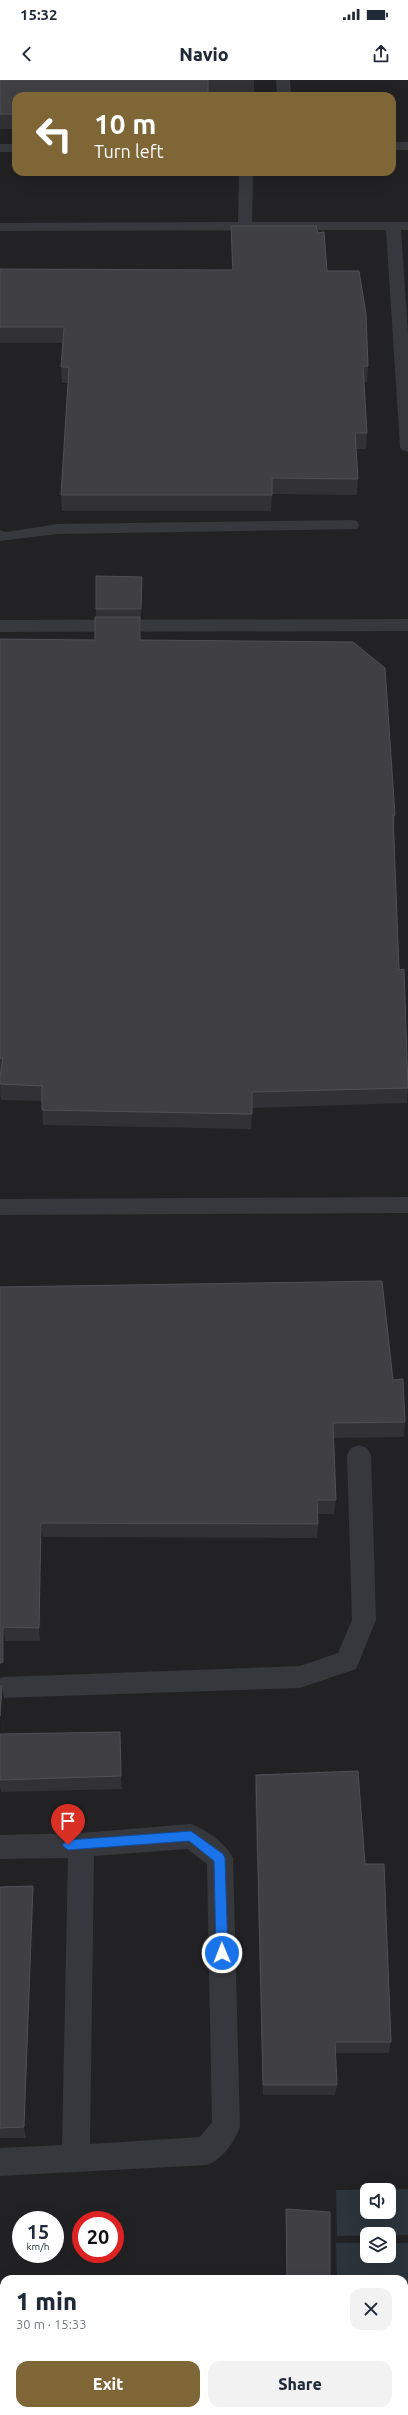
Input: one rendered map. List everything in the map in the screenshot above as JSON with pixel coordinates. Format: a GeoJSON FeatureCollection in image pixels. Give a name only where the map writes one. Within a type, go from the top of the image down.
{"type":"FeatureCollection","features":[{"type":"Feature","properties":{"kind":"street"},"geometry":{"type":"LineString","coordinates":[[283,80],[284,92]]}},
{"type":"Feature","properties":{"kind":"street"},"geometry":{"type":"LineString","coordinates":[[396,146],[408,146]]}},
{"type":"Feature","properties":{"kind":"street"},"geometry":{"type":"LineString","coordinates":[[0,148],[12,148]]}},
{"type":"Feature","properties":{"kind":"street"},"geometry":{"type":"LineString","coordinates":[[245,226],[246,176]]}},
{"type":"Feature","properties":{"kind":"street"},"geometry":{"type":"LineString","coordinates":[[0,226],[400,226],[408,447]]}},
{"type":"Feature","properties":{"kind":"street"},"geometry":{"type":"LineString","coordinates":[[0,535],[4,537],[58,529],[351,525]]}},
{"type":"Feature","properties":{"kind":"street"},"geometry":{"type":"LineString","coordinates":[[0,626],[408,625]]}},
{"type":"Feature","properties":{"kind":"street"},"geometry":{"type":"LineString","coordinates":[[0,1207],[408,1205]]}},
{"type":"Feature","properties":{"kind":"street"},"geometry":{"type":"LineString","coordinates":[[4,1688],[300,1677],[347,1661],[364,1620],[359,1455]]}},
{"type":"Feature","properties":{"kind":"street"},"geometry":{"type":"LineString","coordinates":[[0,1848],[191,1836],[220,1858],[226,2127],[206,2151],[0,2162]]}},
{"type":"Feature","properties":{"kind":"street"},"geometry":{"type":"LineString","coordinates":[[76,2159],[81,1844]]}},
{"type":"Feature","properties":{"kind":"shaded area"},"geometry":{"type":"Polygon","coordinates":[[[0,80],[408,80],[408,2275],[0,2275],[0,80]]]}},
{"type":"Feature","properties":{"kind":"shaded area"},"geometry":{"type":"Polygon","coordinates":[[[396,2189],[408,2189],[408,2235],[396,2235],[396,2227],[360,2227],[360,2236],[337,2236],[336,2190],[360,2190],[360,2219],[396,2219],[396,2189]]]}},
{"type":"Feature","properties":{"kind":"shaded area"},"geometry":{"type":"Polygon","coordinates":[[[336,2243],[360,2243],[360,2263],[396,2263],[396,2243],[408,2243],[408,2275],[337,2275],[336,2243]]]}},
{"type":"Feature","properties":{"kind":"building"},"geometry":{"type":"Polygon","coordinates":[[[0,80],[208,80],[208,92],[12,92],[12,114],[0,114],[0,80]]]}},
{"type":"Feature","properties":{"kind":"building"},"geometry":{"type":"Polygon","coordinates":[[[231,226],[316,226],[318,233],[324,232],[327,271],[359,271],[366,314],[368,366],[363,366],[367,433],[355,433],[358,479],[272,478],[272,495],[61,495],[69,367],[61,367],[64,327],[0,327],[0,269],[233,270],[231,226]]]}},
{"type":"Feature","properties":{"kind":"building"},"geometry":{"type":"Polygon","coordinates":[[[96,576],[142,577],[141,609],[96,609],[96,576]]]}},
{"type":"Feature","properties":{"kind":"building"},"geometry":{"type":"Polygon","coordinates":[[[95,617],[140,617],[140,640],[353,642],[385,668],[395,815],[393,815],[399,970],[404,969],[408,1088],[252,1092],[252,1114],[42,1110],[42,1086],[0,1084],[3,1058],[0,1058],[0,639],[95,640],[95,617]]]}},
{"type":"Feature","properties":{"kind":"building"},"geometry":{"type":"Polygon","coordinates":[[[382,1281],[393,1380],[403,1379],[405,1422],[333,1423],[336,1500],[317,1500],[318,1524],[41,1523],[39,1628],[3,1627],[3,1662],[0,1663],[0,1287],[382,1281]]]}},
{"type":"Feature","properties":{"kind":"building"},"geometry":{"type":"Polygon","coordinates":[[[0,1686],[2,1686],[0,1716],[0,1686]]]}},
{"type":"Feature","properties":{"kind":"building"},"geometry":{"type":"Polygon","coordinates":[[[120,1732],[121,1776],[0,1780],[0,1734],[120,1732]]]}},
{"type":"Feature","properties":{"kind":"building"},"geometry":{"type":"Polygon","coordinates":[[[358,1771],[365,1864],[384,1864],[391,2042],[335,2042],[337,2085],[263,2085],[256,1775],[358,1771]]]}},
{"type":"Feature","properties":{"kind":"building"},"geometry":{"type":"Polygon","coordinates":[[[33,1886],[24,2127],[0,2128],[0,1887],[33,1886]]]}},
{"type":"Feature","properties":{"kind":"building"},"geometry":{"type":"Polygon","coordinates":[[[286,2209],[330,2212],[330,2275],[287,2275],[286,2209]]]}},
{"type":"Feature","properties":{"kind":"route"},"geometry":{"type":"LineString","coordinates":[[68,1845],[191,1836],[220,1858],[222,1953]]}}]}
